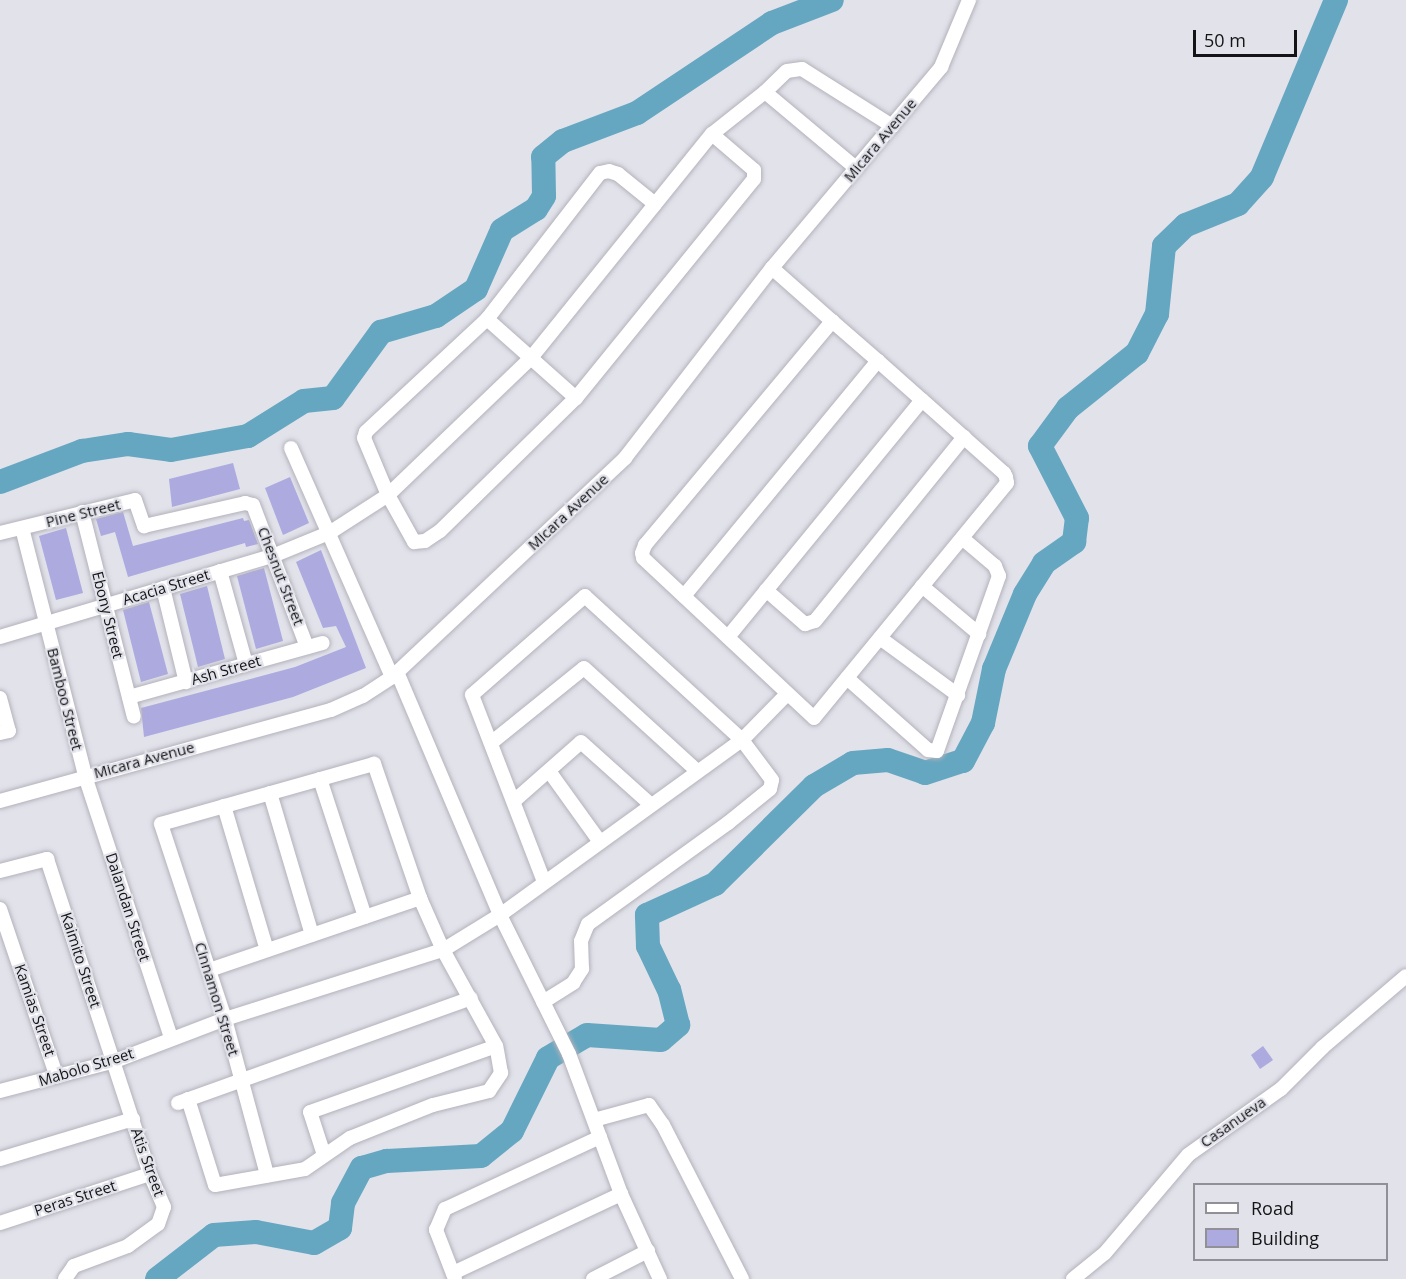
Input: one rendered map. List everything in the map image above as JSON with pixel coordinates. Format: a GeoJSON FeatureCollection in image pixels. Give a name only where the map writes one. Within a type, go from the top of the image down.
{"type":"FeatureCollection","features":[{"type":"Feature","properties":{"kind":"street","name":"Micara Avenue"},"geometry":{"type":"LineString","coordinates":[[0,801],[331,710],[395,675],[625,458],[772,268],[941,67],[969,0]]}},
{"type":"Feature","properties":{"kind":"street","name":"Acacia Street"},"geometry":{"type":"LineString","coordinates":[[0,636],[275,555],[329,533],[388,495],[531,358],[712,134],[788,71],[802,69],[892,126]]}},
{"type":"Feature","properties":{"kind":"street"},"geometry":{"type":"LineString","coordinates":[[765,92],[856,168]]}},
{"type":"Feature","properties":{"kind":"street"},"geometry":{"type":"LineString","coordinates":[[655,204],[618,174],[609,171],[600,173],[487,320],[366,432],[364,438],[388,495],[406,533],[414,542],[425,541],[440,531],[576,398],[754,179],[754,170],[712,134]]}},
{"type":"Feature","properties":{"kind":"street"},"geometry":{"type":"LineString","coordinates":[[772,268],[878,361],[1004,473],[1007,483],[814,718],[786,695],[643,558],[645,545],[832,321]]}},
{"type":"Feature","properties":{"kind":"street"},"geometry":{"type":"LineString","coordinates":[[487,320],[576,398]]}},
{"type":"Feature","properties":{"kind":"street"},"geometry":{"type":"LineString","coordinates":[[684,596],[878,361]]}},
{"type":"Feature","properties":{"kind":"street"},"geometry":{"type":"LineString","coordinates":[[728,637],[922,400]]}},
{"type":"Feature","properties":{"kind":"street"},"geometry":{"type":"LineString","coordinates":[[766,590],[805,624],[815,621],[964,437]]}},
{"type":"Feature","properties":{"kind":"street"},"geometry":{"type":"LineString","coordinates":[[291,448],[395,675],[500,915],[566,1048],[621,1194],[660,1279]]}},
{"type":"Feature","properties":{"kind":"street","name":"Pine Street"},"geometry":{"type":"LineString","coordinates":[[0,532],[135,500],[144,526],[245,503],[253,505]]}},
{"type":"Feature","properties":{"kind":"street","name":"Chesnut Street"},"geometry":{"type":"LineString","coordinates":[[253,505],[275,555],[307,647]]}},
{"type":"Feature","properties":{"kind":"street","name":"Ebony Street"},"geometry":{"type":"LineString","coordinates":[[82,512],[134,717]]}},
{"type":"Feature","properties":{"kind":"street","name":"Bamboo Street"},"geometry":{"type":"LineString","coordinates":[[22,528],[85,776]]}},
{"type":"Feature","properties":{"kind":"street"},"geometry":{"type":"LineString","coordinates":[[847,678],[928,750],[937,751],[999,576],[995,566],[962,538]]}},
{"type":"Feature","properties":{"kind":"street"},"geometry":{"type":"LineString","coordinates":[[220,571],[246,664]]}},
{"type":"Feature","properties":{"kind":"street"},"geometry":{"type":"LineString","coordinates":[[922,586],[979,634]]}},
{"type":"Feature","properties":{"kind":"street"},"geometry":{"type":"LineString","coordinates":[[163,588],[186,682]]}},
{"type":"Feature","properties":{"kind":"street"},"geometry":{"type":"LineString","coordinates":[[543,1002],[573,982],[582,969],[581,941],[588,924],[728,824],[770,789],[772,780],[742,740],[585,596],[472,695],[544,882]]}},
{"type":"Feature","properties":{"kind":"street"},"geometry":{"type":"LineString","coordinates":[[880,638],[958,695]]}},
{"type":"Feature","properties":{"kind":"street","name":"Ash Street"},"geometry":{"type":"LineString","coordinates":[[129,698],[323,643]]}},
{"type":"Feature","properties":{"kind":"street"},"geometry":{"type":"LineString","coordinates":[[491,743],[584,668],[696,770]]}},
{"type":"Feature","properties":{"kind":"street","name":"Mabolo Street"},"geometry":{"type":"LineString","coordinates":[[0,1091],[115,1061],[225,1019],[443,950],[500,915],[696,770],[742,740],[786,695]]}},
{"type":"Feature","properties":{"kind":"street"},"geometry":{"type":"LineString","coordinates":[[0,698],[4,732]]}},
{"type":"Feature","properties":{"kind":"street"},"geometry":{"type":"LineString","coordinates":[[514,801],[581,742],[651,804]]}},
{"type":"Feature","properties":{"kind":"street"},"geometry":{"type":"LineString","coordinates":[[267,950],[224,806],[374,764],[420,898],[443,950],[471,998],[496,1046],[501,1073],[489,1091],[433,1105],[350,1138],[305,1168],[215,1185],[183,1101],[471,998]]}},
{"type":"Feature","properties":{"kind":"street"},"geometry":{"type":"LineString","coordinates":[[549,771],[600,842]]}},
{"type":"Feature","properties":{"kind":"street","name":"Dalandan Street"},"geometry":{"type":"LineString","coordinates":[[85,776],[171,1038]]}},
{"type":"Feature","properties":{"kind":"street"},"geometry":{"type":"LineString","coordinates":[[320,779],[365,917]]}},
{"type":"Feature","properties":{"kind":"street"},"geometry":{"type":"LineString","coordinates":[[270,793],[312,935]]}},
{"type":"Feature","properties":{"kind":"street","name":"Cinnamon Street"},"geometry":{"type":"LineString","coordinates":[[224,806],[161,824],[225,1019],[267,1175]]}},
{"type":"Feature","properties":{"kind":"street","name":"Kaimito Street"},"geometry":{"type":"LineString","coordinates":[[0,871],[47,859],[115,1061]]}},
{"type":"Feature","properties":{"kind":"street"},"geometry":{"type":"LineString","coordinates":[[209,970],[420,898]]}},
{"type":"Feature","properties":{"kind":"street","name":"Kamias Street"},"geometry":{"type":"LineString","coordinates":[[0,909],[57,1077]]}},
{"type":"Feature","properties":{"kind":"street","name":"Casanueva"},"geometry":{"type":"LineString","coordinates":[[1073,1279],[1105,1253],[1188,1155],[1281,1089],[1323,1047],[1406,976]]}},
{"type":"Feature","properties":{"kind":"street"},"geometry":{"type":"LineString","coordinates":[[324,1155],[310,1112],[496,1046]]}},
{"type":"Feature","properties":{"kind":"street","name":"Atis Street"},"geometry":{"type":"LineString","coordinates":[[65,1279],[74,1266],[128,1246],[158,1224],[164,1207],[150,1174],[115,1061]]}},
{"type":"Feature","properties":{"kind":"street"},"geometry":{"type":"LineString","coordinates":[[594,1120],[650,1105],[663,1125],[742,1279]]}},
{"type":"Feature","properties":{"kind":"street"},"geometry":{"type":"LineString","coordinates":[[0,1159],[133,1119]]}},
{"type":"Feature","properties":{"kind":"street"},"geometry":{"type":"LineString","coordinates":[[600,1137],[445,1209],[435,1230],[454,1276],[621,1194]]}},
{"type":"Feature","properties":{"kind":"street","name":"Peras Street"},"geometry":{"type":"LineString","coordinates":[[0,1223],[150,1174]]}},
{"type":"Feature","properties":{"kind":"street"},"geometry":{"type":"LineString","coordinates":[[593,1279],[648,1251]]}},
{"type":"Feature","properties":{"kind":"building"},"geometry":{"type":"Polygon","coordinates":[[[233,463],[240,489],[172,507],[169,479],[233,463]]]}},
{"type":"Feature","properties":{"kind":"building"},"geometry":{"type":"Polygon","coordinates":[[[290,477],[309,523],[283,535],[265,488],[290,477]]]}},
{"type":"Feature","properties":{"kind":"building"},"geometry":{"type":"Polygon","coordinates":[[[123,512],[133,546],[243,518],[244,521],[249,520],[258,544],[246,547],[245,543],[128,577],[115,532],[101,536],[96,519],[123,512]]]}},
{"type":"Feature","properties":{"kind":"building"},"geometry":{"type":"Polygon","coordinates":[[[66,528],[83,593],[56,600],[39,536],[66,528]]]}},
{"type":"Feature","properties":{"kind":"building"},"geometry":{"type":"Polygon","coordinates":[[[321,550],[366,668],[293,697],[144,737],[141,708],[295,667],[346,647],[336,626],[323,628],[296,562],[321,550]]]}},
{"type":"Feature","properties":{"kind":"building"},"geometry":{"type":"Polygon","coordinates":[[[264,568],[283,641],[256,649],[237,576],[264,568]]]}},
{"type":"Feature","properties":{"kind":"building"},"geometry":{"type":"Polygon","coordinates":[[[207,586],[225,659],[198,667],[180,594],[207,586]]]}},
{"type":"Feature","properties":{"kind":"building"},"geometry":{"type":"Polygon","coordinates":[[[149,602],[168,674],[141,682],[123,610],[149,602]]]}},
{"type":"Feature","properties":{"kind":"building"},"geometry":{"type":"Polygon","coordinates":[[[1263,1046],[1273,1060],[1260,1069],[1251,1055],[1263,1046]]]}},
{"type":"Feature","properties":{"kind":"waterway"},"geometry":{"type":"LineString","coordinates":[[0,482],[82,451],[128,444],[171,450],[248,436],[304,401],[333,398],[381,332],[436,316],[476,289],[502,230],[536,209],[544,196],[543,157],[563,141],[637,113],[772,23],[832,0]]}},
{"type":"Feature","properties":{"kind":"waterway"},"geometry":{"type":"LineString","coordinates":[[157,1279],[214,1235],[256,1232],[314,1243],[340,1228],[343,1203],[362,1168],[387,1161],[481,1156],[512,1131],[548,1058],[587,1035],[661,1040],[678,1025],[669,990],[648,946],[647,915],[715,884],[814,786],[853,763],[888,760],[925,773],[963,761],[983,723],[994,669],[1025,594],[1044,563],[1074,542],[1077,518],[1040,446],[1068,408],[1137,353],[1157,314],[1164,246],[1186,225],[1238,204],[1262,177],[1336,0]]}}]}
